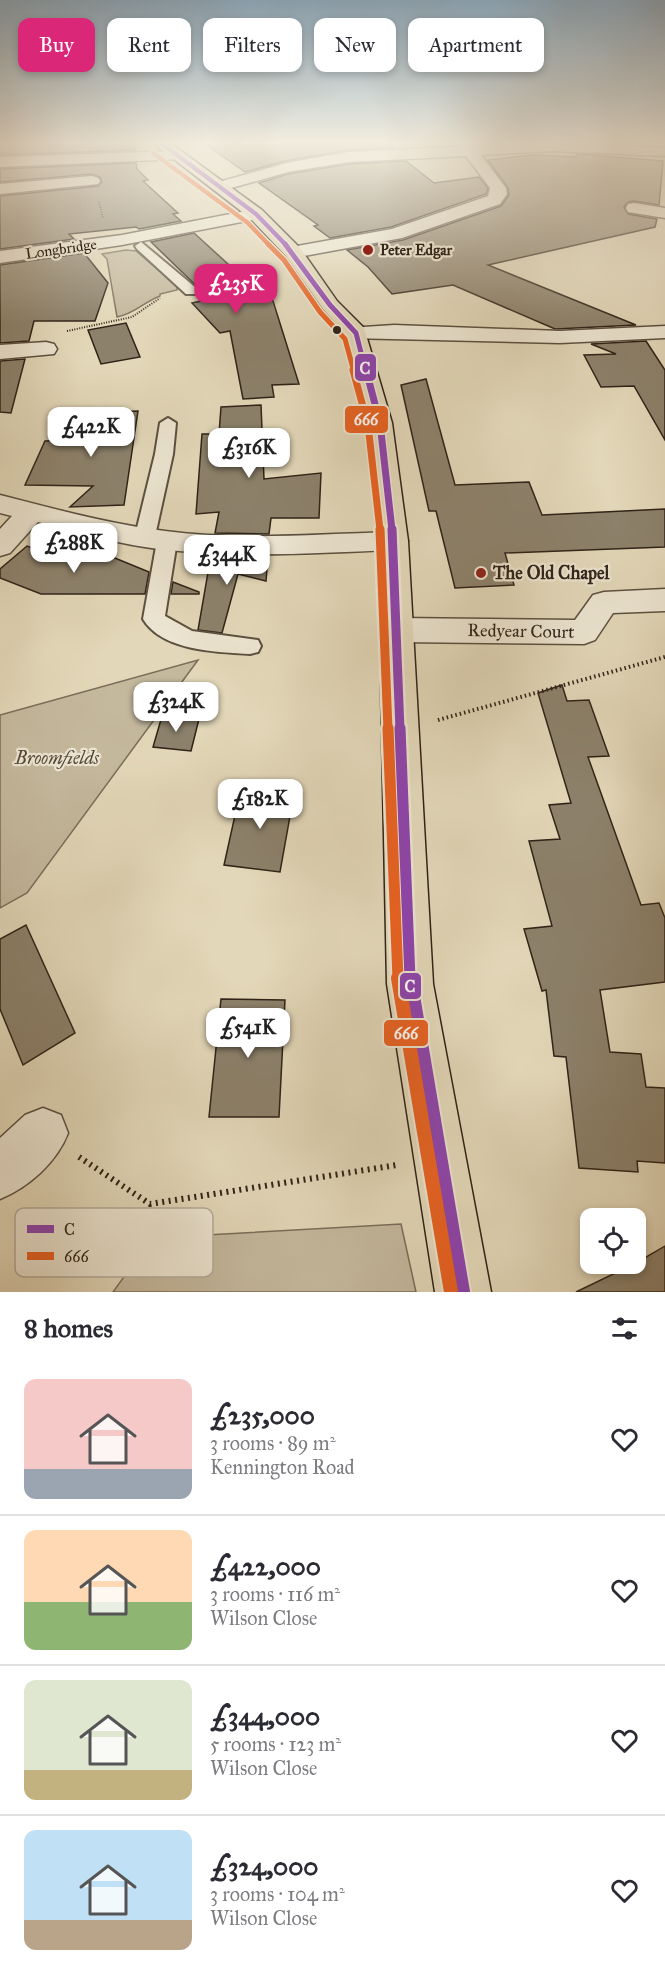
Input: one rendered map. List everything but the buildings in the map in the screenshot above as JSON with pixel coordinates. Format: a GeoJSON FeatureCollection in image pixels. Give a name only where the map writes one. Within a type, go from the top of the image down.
{"type":"FeatureCollection","features":[{"type":"Feature","properties":{"kind":"main road"},"geometry":{"type":"LineString","coordinates":[[243,203],[256,214],[299,260],[330,305],[356,333],[380,423],[393,541],[398,630],[404,780],[401,803],[410,984],[463,1292]]}},
{"type":"Feature","properties":{"kind":"street"},"geometry":{"type":"LineString","coordinates":[[299,260],[396,234],[487,203]]}},
{"type":"Feature","properties":{"kind":"street"},"geometry":{"type":"LineString","coordinates":[[634,208],[665,213]]}},
{"type":"Feature","properties":{"kind":"street","name":"Longbridge"},"geometry":{"type":"LineString","coordinates":[[0,256],[130,239],[256,214]]}},
{"type":"Feature","properties":{"kind":"street"},"geometry":{"type":"LineString","coordinates":[[356,333],[394,331],[560,337],[665,332]]}},
{"type":"Feature","properties":{"kind":"street"},"geometry":{"type":"LineString","coordinates":[[0,352],[52,351]]}},
{"type":"Feature","properties":{"kind":"street"},"geometry":{"type":"LineString","coordinates":[[0,504],[110,531],[156,539],[254,545],[393,541]]}},
{"type":"Feature","properties":{"kind":"street"},"geometry":{"type":"LineString","coordinates":[[0,546],[31,513]]}},
{"type":"Feature","properties":{"kind":"street","name":"Redyear Court"},"geometry":{"type":"LineString","coordinates":[[398,630],[584,632],[604,603],[665,600]]}},
{"type":"Feature","properties":{"kind":"street"},"geometry":{"type":"LineString","coordinates":[[0,1173],[43,1133]]}},
{"type":"Feature","properties":{"kind":"lane"},"geometry":{"type":"LineString","coordinates":[[130,239],[191,291]]}},
{"type":"Feature","properties":{"kind":"lane"},"geometry":{"type":"LineString","coordinates":[[168,423],[156,539],[154,619],[171,633],[199,642],[249,646]]}},
{"type":"Feature","properties":{"kind":"path"},"geometry":{"type":"LineString","coordinates":[[52,351],[59,333],[132,317],[158,299],[289,269],[299,260]]}},
{"type":"Feature","properties":{"kind":"path"},"geometry":{"type":"LineString","coordinates":[[403,729],[665,657]]}},
{"type":"Feature","properties":{"kind":"path"},"geometry":{"type":"LineString","coordinates":[[43,1133],[150,1204],[415,1162],[436,1132]]}},
{"type":"Feature","properties":{"kind":"green space"},"geometry":{"type":"Polygon","coordinates":[[[126,250],[136,251],[177,286],[177,290],[160,294],[134,311],[117,317],[107,259],[102,254],[126,250]]]}},
{"type":"Feature","properties":{"kind":"green space","name":"Broomfields"},"geometry":{"type":"Polygon","coordinates":[[[198,660],[27,893],[0,908],[0,715],[198,660]]]}},
{"type":"Feature","properties":{"kind":"green space"},"geometry":{"type":"Polygon","coordinates":[[[401,1224],[416,1292],[113,1292],[124,1277],[213,1277],[213,1235],[401,1224]]]}},
{"type":"Feature","properties":{"kind":"transit line","name":"666"},"geometry":{"type":"LineString","coordinates":[[221,203],[248,223],[284,260],[320,312],[345,339],[368,425],[381,542],[398,985],[451,1292]]}},
{"type":"Feature","properties":{"kind":"transit line","name":"C"},"geometry":{"type":"LineString","coordinates":[[242,203],[256,214],[293,252],[330,305],[356,333],[380,423],[393,541],[410,984],[463,1292]]}},
{"type":"Feature","properties":{"kind":"place","name":"Peter Edgar"},"geometry":{"type":"Point","coordinates":[368,250]}},
{"type":"Feature","properties":{"kind":"place","name":"The Old Chapel"},"geometry":{"type":"Point","coordinates":[481,573]}}]}
